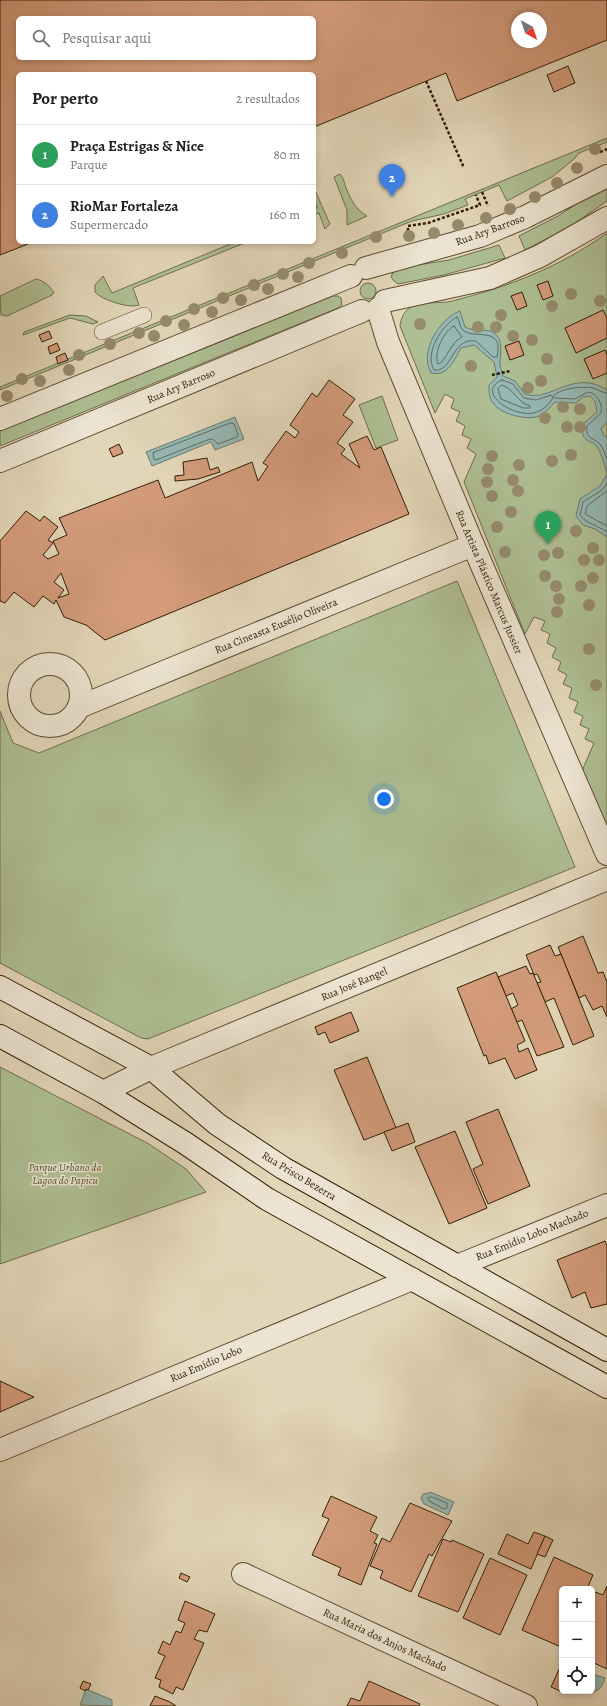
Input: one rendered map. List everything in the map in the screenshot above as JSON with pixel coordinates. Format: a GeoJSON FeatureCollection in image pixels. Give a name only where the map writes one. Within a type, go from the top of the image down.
{"type":"FeatureCollection","features":[{"type":"Feature","properties":{"kind":"street","name":"Rua Ary Barroso"},"geometry":{"type":"LineString","coordinates":[[0,419],[359,272],[480,236],[525,217],[607,176]]}},
{"type":"Feature","properties":{"kind":"street","name":"Rua Ary Barroso"},"geometry":{"type":"LineString","coordinates":[[0,461],[375,307],[490,278],[540,256],[607,218]]}},
{"type":"Feature","properties":{"kind":"street"},"geometry":{"type":"LineString","coordinates":[[359,272],[379,272],[384,276],[389,288],[375,307],[356,308],[347,297],[347,282],[359,272]]}},
{"type":"Feature","properties":{"kind":"street","name":"Rua Artista Plástico Marcus Jussier"},"geometry":{"type":"LineString","coordinates":[[375,307],[388,342],[473,545],[607,854]]}},
{"type":"Feature","properties":{"kind":"street","name":"Rua Cineasta Eusélio Oliveira"},"geometry":{"type":"LineString","coordinates":[[79,707],[473,545]]}},
{"type":"Feature","properties":{"kind":"street","name":"Rua José Rangel"},"geometry":{"type":"LineString","coordinates":[[103,1092],[151,1068],[607,879]]}},
{"type":"Feature","properties":{"kind":"street","name":"Rua Prisco Bezerra"},"geometry":{"type":"LineString","coordinates":[[0,987],[151,1068],[217,1124],[283,1168],[607,1350]]}},
{"type":"Feature","properties":{"kind":"street"},"geometry":{"type":"LineString","coordinates":[[0,1036],[103,1092],[185,1143],[267,1199],[607,1387]]}},
{"type":"Feature","properties":{"kind":"street","name":"Rua Emídio Lobo Machado"},"geometry":{"type":"LineString","coordinates":[[457,1266],[607,1206]]}},
{"type":"Feature","properties":{"kind":"street","name":"Rua Emídio Lobo"},"geometry":{"type":"LineString","coordinates":[[0,1450],[412,1279]]}},
{"type":"Feature","properties":{"kind":"street","name":"Rua Maria dos Anjos Machado"},"geometry":{"type":"LineString","coordinates":[[243,1574],[526,1706]]}},
{"type":"Feature","properties":{"kind":"lane"},"geometry":{"type":"LineString","coordinates":[[102,332],[144,315]]}},
{"type":"Feature","properties":{"kind":"path"},"geometry":{"type":"LineString","coordinates":[[426,81],[464,168]]}},
{"type":"Feature","properties":{"kind":"path"},"geometry":{"type":"LineString","coordinates":[[482,192],[487,204]]}},
{"type":"Feature","properties":{"kind":"path"},"geometry":{"type":"LineString","coordinates":[[408,233],[408,226],[428,223],[480,205],[476,195]]}},
{"type":"Feature","properties":{"kind":"path"},"geometry":{"type":"LineString","coordinates":[[492,375],[510,371]]}},
{"type":"Feature","properties":{"kind":"green space"},"geometry":{"type":"Polygon","coordinates":[[[607,138],[607,142],[579,153],[573,160],[552,177],[507,201],[499,185],[465,199],[468,205],[444,214],[412,221],[0,390],[0,387],[607,138]]]}},
{"type":"Feature","properties":{"kind":"green space"},"geometry":{"type":"Polygon","coordinates":[[[340,174],[354,204],[367,216],[347,225],[347,210],[334,177],[340,174]]]}},
{"type":"Feature","properties":{"kind":"green space"},"geometry":{"type":"Polygon","coordinates":[[[607,184],[607,201],[568,228],[525,250],[519,236],[558,216],[607,184]]]}},
{"type":"Feature","properties":{"kind":"green space"},"geometry":{"type":"Polygon","coordinates":[[[316,192],[330,224],[325,229],[319,213],[316,214],[316,192]]]}},
{"type":"Feature","properties":{"kind":"green space"},"geometry":{"type":"Polygon","coordinates":[[[607,233],[607,831],[582,771],[594,743],[585,739],[589,729],[580,725],[583,716],[574,712],[578,702],[569,698],[572,688],[563,684],[567,675],[558,670],[561,662],[552,657],[556,648],[547,643],[550,634],[541,630],[545,621],[534,617],[525,634],[464,482],[476,454],[467,448],[471,439],[462,435],[465,426],[456,421],[460,412],[451,408],[454,399],[445,394],[435,413],[400,326],[401,320],[407,310],[417,304],[452,301],[513,282],[552,266],[571,256],[607,233]]]}},
{"type":"Feature","properties":{"kind":"green space"},"geometry":{"type":"Polygon","coordinates":[[[230,244],[242,244],[133,288],[139,305],[129,306],[116,303],[95,292],[95,285],[103,276],[112,293],[230,244]]]}},
{"type":"Feature","properties":{"kind":"green space"},"geometry":{"type":"Polygon","coordinates":[[[499,245],[505,258],[444,275],[398,284],[391,277],[393,272],[399,268],[449,260],[499,245]]]}},
{"type":"Feature","properties":{"kind":"green space"},"geometry":{"type":"Polygon","coordinates":[[[36,279],[46,284],[54,293],[7,316],[1,315],[0,296],[36,279]]]}},
{"type":"Feature","properties":{"kind":"green space"},"geometry":{"type":"Polygon","coordinates":[[[365,283],[371,283],[376,288],[374,297],[371,299],[365,299],[360,294],[360,288],[365,283]]]}},
{"type":"Feature","properties":{"kind":"green space"},"geometry":{"type":"Polygon","coordinates":[[[333,296],[338,296],[341,298],[342,305],[338,308],[0,446],[0,431],[333,296]]]}},
{"type":"Feature","properties":{"kind":"green space"},"geometry":{"type":"Polygon","coordinates":[[[70,315],[86,316],[98,322],[93,324],[70,318],[23,335],[24,332],[70,315]]]}},
{"type":"Feature","properties":{"kind":"green space"},"geometry":{"type":"Polygon","coordinates":[[[382,396],[398,440],[376,448],[359,405],[382,396]]]}},
{"type":"Feature","properties":{"kind":"green space"},"geometry":{"type":"Polygon","coordinates":[[[457,581],[575,867],[148,1039],[141,1038],[0,963],[0,711],[13,743],[39,753],[457,581]]]}},
{"type":"Feature","properties":{"kind":"green space","name":"Parque Urbano da Lagoa do Papicu"},"geometry":{"type":"Polygon","coordinates":[[[0,1067],[149,1144],[186,1169],[206,1192],[0,1264],[0,1067]]]}},
{"type":"Feature","properties":{"kind":"water"},"geometry":{"type":"Polygon","coordinates":[[[460,311],[465,327],[490,331],[497,336],[500,343],[500,364],[503,376],[515,381],[525,394],[534,396],[573,384],[584,383],[595,384],[607,390],[607,422],[601,429],[604,436],[607,437],[607,473],[598,448],[585,439],[582,432],[582,425],[597,412],[595,401],[590,396],[583,397],[576,403],[555,402],[548,410],[539,416],[528,418],[514,416],[507,413],[496,407],[490,397],[489,385],[497,377],[494,362],[474,345],[461,348],[453,362],[446,370],[437,374],[431,373],[428,365],[428,356],[429,346],[433,337],[445,321],[460,311]]]}},
{"type":"Feature","properties":{"kind":"water"},"geometry":{"type":"Polygon","coordinates":[[[235,417],[244,439],[215,450],[211,442],[152,466],[146,452],[235,417]]]}},
{"type":"Feature","properties":{"kind":"water"},"geometry":{"type":"Polygon","coordinates":[[[607,474],[607,537],[595,529],[583,525],[576,516],[580,499],[600,486],[607,474]]]}},
{"type":"Feature","properties":{"kind":"water"},"geometry":{"type":"Polygon","coordinates":[[[430,1492],[454,1502],[448,1515],[424,1504],[421,1498],[423,1494],[430,1492]]]}},
{"type":"Feature","properties":{"kind":"water"},"geometry":{"type":"Polygon","coordinates":[[[595,1675],[605,1678],[601,1687],[596,1691],[595,1675]]]}},
{"type":"Feature","properties":{"kind":"water"},"geometry":{"type":"Polygon","coordinates":[[[86,1689],[112,1700],[112,1706],[80,1705],[86,1689]]]}},
{"type":"Feature","properties":{"kind":"building"},"geometry":{"type":"Polygon","coordinates":[[[0,0],[607,0],[607,40],[457,101],[446,73],[316,126],[316,72],[16,72],[16,244],[28,244],[0,255],[0,0]]]}},
{"type":"Feature","properties":{"kind":"building"},"geometry":{"type":"Polygon","coordinates":[[[568,66],[575,83],[554,92],[547,75],[568,66]]]}},
{"type":"Feature","properties":{"kind":"building"},"geometry":{"type":"Polygon","coordinates":[[[548,281],[553,296],[543,300],[537,285],[548,281]]]}},
{"type":"Feature","properties":{"kind":"building"},"geometry":{"type":"Polygon","coordinates":[[[522,292],[527,306],[517,310],[511,296],[522,292]]]}},
{"type":"Feature","properties":{"kind":"building"},"geometry":{"type":"Polygon","coordinates":[[[603,310],[607,318],[607,338],[576,353],[565,328],[603,310]]]}},
{"type":"Feature","properties":{"kind":"building"},"geometry":{"type":"Polygon","coordinates":[[[49,331],[52,338],[42,342],[39,335],[49,331]]]}},
{"type":"Feature","properties":{"kind":"building"},"geometry":{"type":"Polygon","coordinates":[[[519,341],[524,355],[510,360],[505,346],[519,341]]]}},
{"type":"Feature","properties":{"kind":"building"},"geometry":{"type":"Polygon","coordinates":[[[57,343],[60,350],[50,354],[48,347],[57,343]]]}},
{"type":"Feature","properties":{"kind":"building"},"geometry":{"type":"Polygon","coordinates":[[[605,350],[607,355],[607,373],[593,379],[584,359],[605,350]]]}},
{"type":"Feature","properties":{"kind":"building"},"geometry":{"type":"Polygon","coordinates":[[[65,353],[68,360],[58,364],[56,357],[65,353]]]}},
{"type":"Feature","properties":{"kind":"building"},"geometry":{"type":"Polygon","coordinates":[[[329,380],[355,399],[343,415],[353,422],[337,443],[345,449],[341,454],[360,468],[349,444],[367,436],[374,450],[381,447],[409,514],[105,640],[86,625],[64,617],[56,600],[54,604],[43,596],[34,607],[14,592],[5,603],[0,601],[0,541],[26,511],[40,521],[44,516],[58,527],[48,540],[53,543],[43,555],[48,559],[59,554],[53,541],[67,535],[59,518],[158,480],[165,498],[252,462],[258,481],[268,466],[263,463],[286,431],[295,438],[299,432],[290,425],[312,393],[317,397],[329,380]],[[61,573],[54,582],[64,590],[58,598],[69,594],[61,573]]]}},
{"type":"Feature","properties":{"kind":"building"},"geometry":{"type":"Polygon","coordinates":[[[119,444],[123,453],[113,457],[109,449],[119,444]]]}},
{"type":"Feature","properties":{"kind":"building"},"geometry":{"type":"Polygon","coordinates":[[[207,458],[210,470],[218,467],[220,472],[198,479],[175,481],[175,476],[184,475],[183,462],[207,458]]]}},
{"type":"Feature","properties":{"kind":"building"},"geometry":{"type":"Polygon","coordinates":[[[583,936],[598,973],[603,972],[607,982],[607,1017],[602,1006],[593,1010],[585,995],[579,998],[558,947],[583,936]]]}},
{"type":"Feature","properties":{"kind":"building"},"geometry":{"type":"Polygon","coordinates":[[[550,945],[555,956],[561,954],[594,1036],[573,1045],[554,998],[545,1002],[537,983],[541,982],[537,974],[534,975],[526,955],[550,945]]]}},
{"type":"Feature","properties":{"kind":"building"},"geometry":{"type":"Polygon","coordinates":[[[526,966],[530,974],[533,973],[564,1047],[537,1056],[522,1020],[517,1022],[511,1009],[518,1005],[513,993],[506,996],[498,977],[526,966]]]}},
{"type":"Feature","properties":{"kind":"building"},"geometry":{"type":"Polygon","coordinates":[[[496,972],[525,1041],[517,1045],[519,1052],[528,1048],[537,1070],[515,1079],[505,1058],[489,1064],[486,1055],[484,1056],[457,988],[496,972]]]}},
{"type":"Feature","properties":{"kind":"building"},"geometry":{"type":"Polygon","coordinates":[[[351,1012],[359,1031],[330,1043],[325,1032],[318,1035],[315,1027],[351,1012]]]}},
{"type":"Feature","properties":{"kind":"building"},"geometry":{"type":"Polygon","coordinates":[[[367,1057],[396,1128],[364,1140],[334,1070],[367,1057]]]}},
{"type":"Feature","properties":{"kind":"building"},"geometry":{"type":"Polygon","coordinates":[[[498,1109],[530,1186],[488,1204],[473,1169],[483,1164],[466,1122],[498,1109]]]}},
{"type":"Feature","properties":{"kind":"building"},"geometry":{"type":"Polygon","coordinates":[[[408,1123],[415,1142],[392,1151],[384,1132],[408,1123]]]}},
{"type":"Feature","properties":{"kind":"building"},"geometry":{"type":"Polygon","coordinates":[[[455,1131],[487,1208],[449,1224],[415,1147],[455,1131]]]}},
{"type":"Feature","properties":{"kind":"building"},"geometry":{"type":"Polygon","coordinates":[[[605,1241],[607,1246],[607,1304],[591,1308],[585,1292],[572,1298],[557,1260],[605,1241]]]}},
{"type":"Feature","properties":{"kind":"building"},"geometry":{"type":"Polygon","coordinates":[[[0,1381],[34,1397],[0,1412],[0,1381]]]}},
{"type":"Feature","properties":{"kind":"building"},"geometry":{"type":"Polygon","coordinates":[[[331,1496],[377,1517],[370,1531],[378,1535],[374,1543],[377,1544],[361,1585],[338,1575],[341,1568],[312,1555],[329,1519],[322,1516],[331,1496]]]}},
{"type":"Feature","properties":{"kind":"building"},"geometry":{"type":"Polygon","coordinates":[[[410,1503],[452,1521],[432,1556],[429,1554],[411,1592],[380,1578],[383,1571],[370,1566],[382,1538],[390,1542],[410,1503]]]}},
{"type":"Feature","properties":{"kind":"building"},"geometry":{"type":"Polygon","coordinates":[[[534,1532],[545,1536],[531,1569],[498,1554],[507,1534],[528,1544],[534,1532]]]}},
{"type":"Feature","properties":{"kind":"building"},"geometry":{"type":"Polygon","coordinates":[[[545,1536],[553,1540],[545,1557],[537,1554],[545,1536]]]}},
{"type":"Feature","properties":{"kind":"building"},"geometry":{"type":"Polygon","coordinates":[[[443,1539],[451,1542],[452,1540],[484,1554],[458,1612],[418,1596],[443,1539]]]}},
{"type":"Feature","properties":{"kind":"building"},"geometry":{"type":"Polygon","coordinates":[[[554,1557],[593,1575],[588,1586],[559,1586],[559,1646],[522,1630],[554,1557]]]}},
{"type":"Feature","properties":{"kind":"building"},"geometry":{"type":"Polygon","coordinates":[[[490,1558],[527,1575],[500,1635],[463,1618],[490,1558]]]}},
{"type":"Feature","properties":{"kind":"building"},"geometry":{"type":"Polygon","coordinates":[[[181,1573],[190,1577],[187,1582],[179,1578],[181,1573]]]}},
{"type":"Feature","properties":{"kind":"building"},"geometry":{"type":"Polygon","coordinates":[[[607,1586],[607,1669],[595,1663],[595,1592],[603,1595],[607,1586]]]}},
{"type":"Feature","properties":{"kind":"building"},"geometry":{"type":"Polygon","coordinates":[[[185,1601],[215,1614],[207,1632],[199,1630],[194,1639],[204,1643],[183,1690],[176,1687],[173,1694],[159,1687],[161,1680],[155,1678],[165,1656],[158,1653],[163,1641],[170,1645],[176,1631],[181,1633],[185,1623],[178,1620],[185,1601]]]}},
{"type":"Feature","properties":{"kind":"building"},"geometry":{"type":"Polygon","coordinates":[[[559,1670],[559,1690],[551,1687],[559,1670]]]}},
{"type":"Feature","properties":{"kind":"building"},"geometry":{"type":"Polygon","coordinates":[[[83,1681],[91,1684],[88,1690],[86,1689],[85,1691],[80,1688],[83,1681]]]}},
{"type":"Feature","properties":{"kind":"building"},"geometry":{"type":"Polygon","coordinates":[[[369,1681],[420,1704],[419,1706],[347,1706],[351,1698],[360,1701],[369,1681]]]}},
{"type":"Feature","properties":{"kind":"building"},"geometry":{"type":"Polygon","coordinates":[[[155,1696],[170,1702],[176,1706],[150,1706],[155,1696]]]}},
{"type":"Feature","properties":{"kind":"place","name":"RioMar Fortaleza"},"geometry":{"type":"Point","coordinates":[392,197]}},
{"type":"Feature","properties":{"kind":"place","name":"Praça Estrigas & Nice"},"geometry":{"type":"Point","coordinates":[548,544]}}]}
